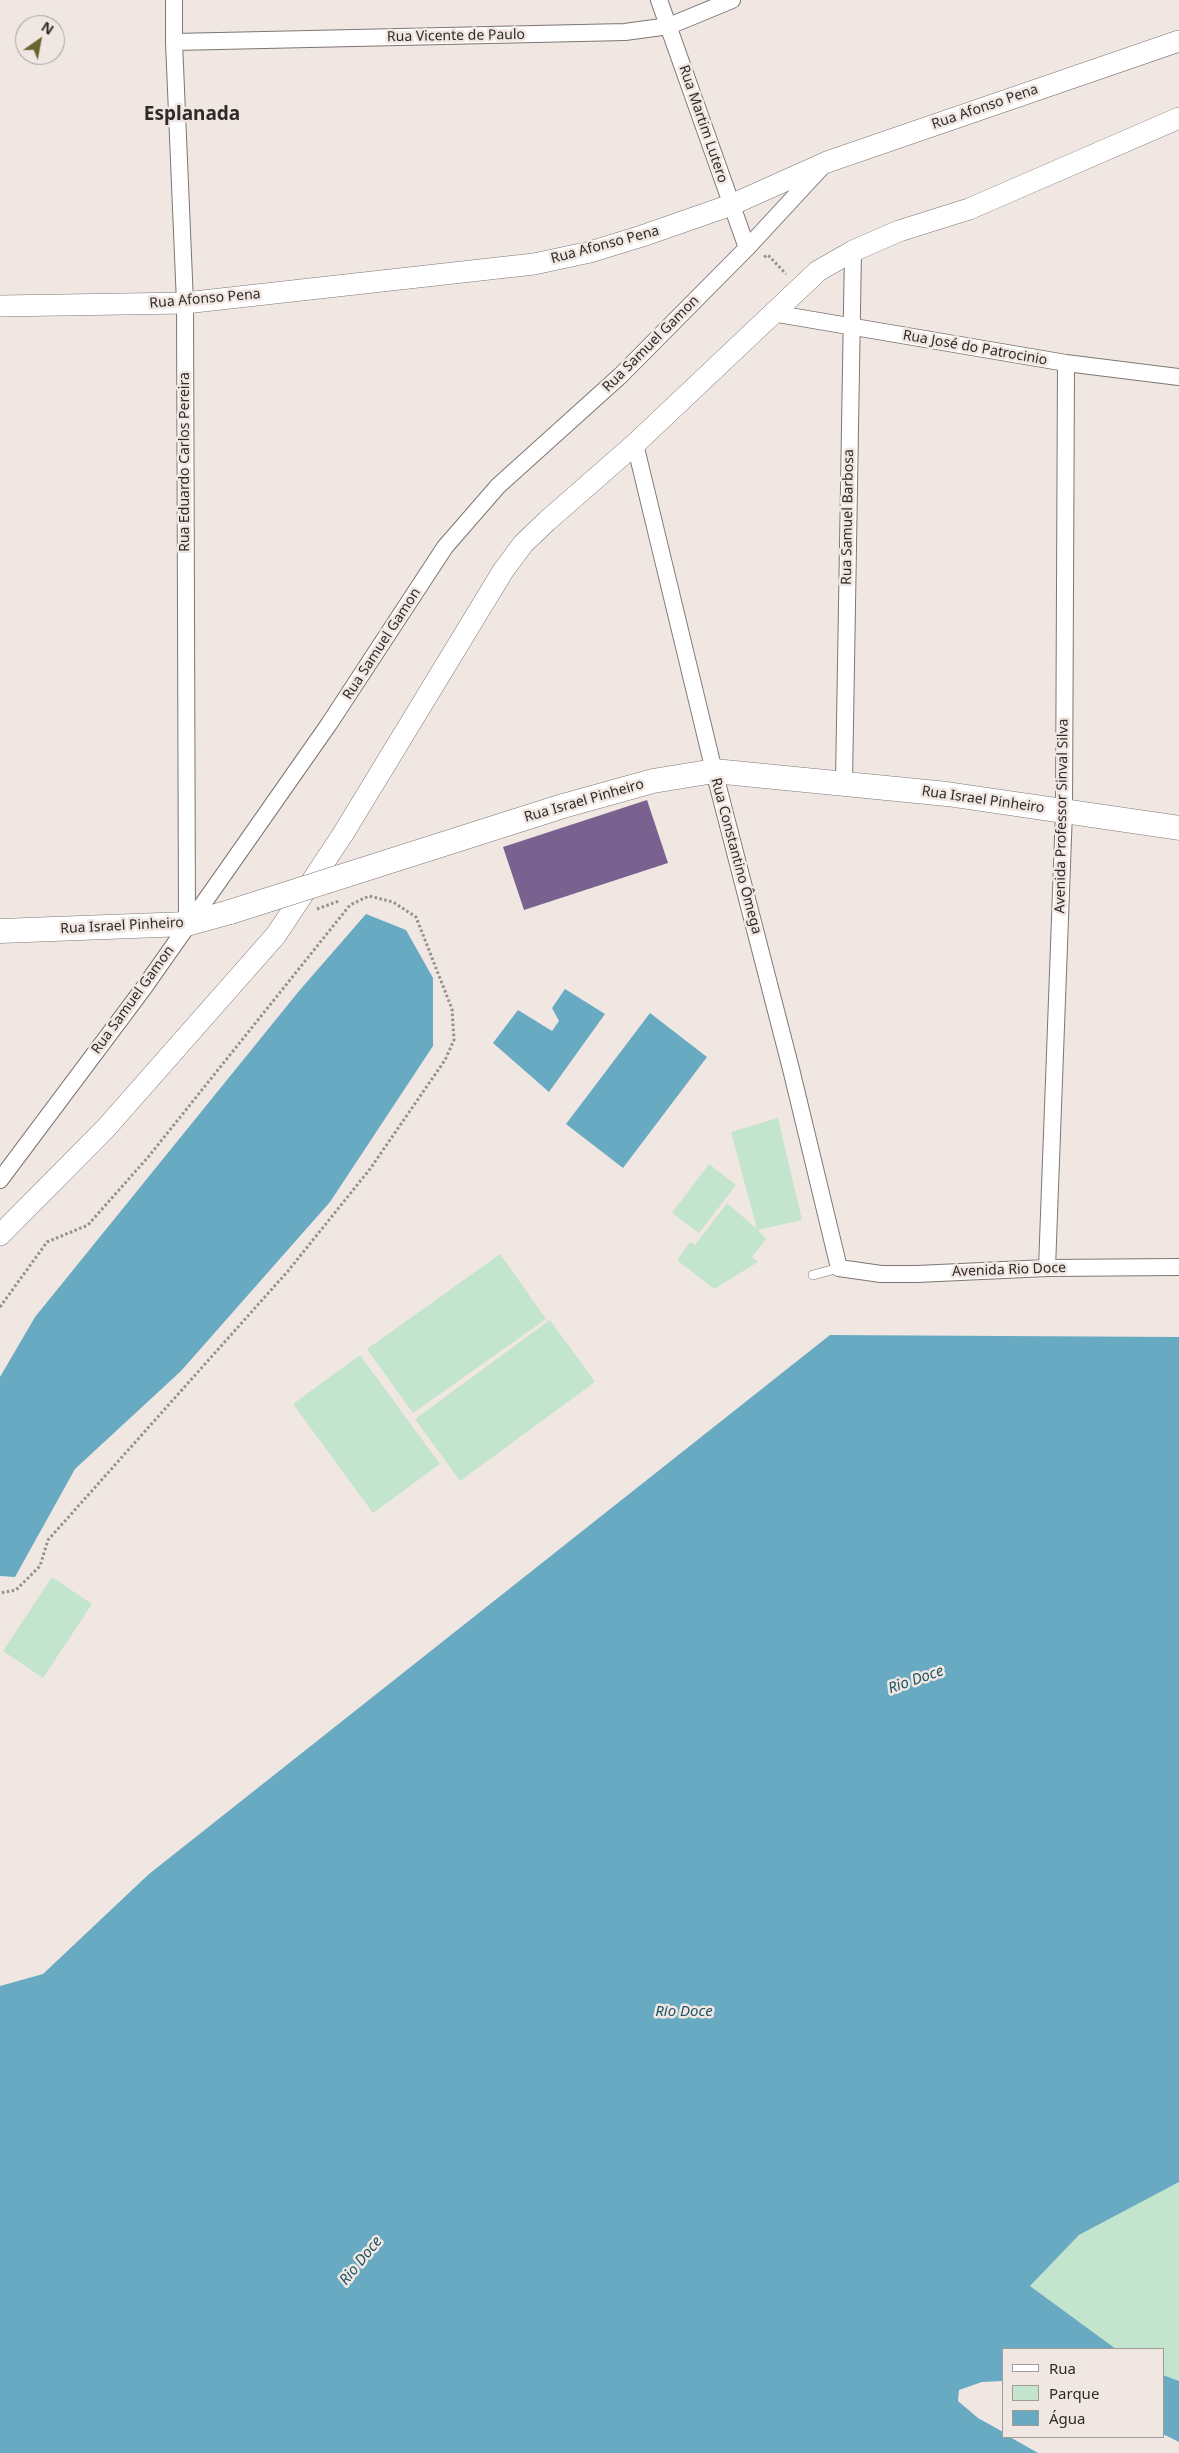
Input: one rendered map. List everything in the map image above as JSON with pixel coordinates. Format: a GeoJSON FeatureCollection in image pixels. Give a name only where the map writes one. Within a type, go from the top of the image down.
{"type":"FeatureCollection","features":[{"type":"Feature","properties":{"kind":"main road","name":"Rua Israel Pinheiro"},"geometry":{"type":"LineString","coordinates":[[0,931],[187,924],[563,806],[653,781],[714,771],[844,782],[947,794],[1179,828]]}},
{"type":"Feature","properties":{"kind":"street","name":"Rua Eduardo Carlos Pereira"},"geometry":{"type":"LineString","coordinates":[[174,0],[174,42],[185,303],[187,924]]}},
{"type":"Feature","properties":{"kind":"street","name":"Rua Martim Lutero"},"geometry":{"type":"LineString","coordinates":[[659,0],[747,248]]}},
{"type":"Feature","properties":{"kind":"street","name":"Rua Vicente de Paulo"},"geometry":{"type":"LineString","coordinates":[[174,42],[625,32],[669,26],[732,0]]}},
{"type":"Feature","properties":{"kind":"street","name":"Rua Afonso Pena"},"geometry":{"type":"LineString","coordinates":[[0,306],[185,303],[534,264],[590,252],[731,205],[827,162],[1179,41]]}},
{"type":"Feature","properties":{"kind":"street"},"geometry":{"type":"LineString","coordinates":[[0,1235],[106,1128],[276,935],[342,834],[503,571],[524,544],[547,521],[635,444],[810,277],[853,251],[899,231],[969,209],[1179,118]]}},
{"type":"Feature","properties":{"kind":"street","name":"Rua Samuel Gamon"},"geometry":{"type":"LineString","coordinates":[[0,1180],[143,989],[329,724],[445,548],[498,486],[620,376],[747,248],[827,162]]}},
{"type":"Feature","properties":{"kind":"street","name":"Rua Samuel Barbosa"},"geometry":{"type":"LineString","coordinates":[[844,782],[853,251]]}},
{"type":"Feature","properties":{"kind":"street","name":"Rua José do Patrocinio"},"geometry":{"type":"LineString","coordinates":[[772,313],[1066,363],[1179,377]]}},
{"type":"Feature","properties":{"kind":"street","name":"Avenida Professor Sinval Silva"},"geometry":{"type":"LineString","coordinates":[[1047,1268],[1064,811],[1066,363]]}},
{"type":"Feature","properties":{"kind":"street","name":"Rua Constantino Ômega"},"geometry":{"type":"LineString","coordinates":[[635,444],[714,771],[788,1059],[839,1268]]}},
{"type":"Feature","properties":{"kind":"street","name":"Avenida Rio Doce"},"geometry":{"type":"LineString","coordinates":[[839,1268],[881,1274],[917,1274],[1047,1268],[1179,1267]]}},
{"type":"Feature","properties":{"kind":"lane"},"geometry":{"type":"LineString","coordinates":[[813,1275],[839,1268]]}},
{"type":"Feature","properties":{"kind":"path"},"geometry":{"type":"LineString","coordinates":[[747,248],[762,257],[768,255],[788,276],[802,273],[810,277]]}},
{"type":"Feature","properties":{"kind":"path"},"geometry":{"type":"LineString","coordinates":[[0,1308],[47,1242],[88,1225],[149,1156],[350,905],[369,896],[393,902],[416,916],[452,1009],[454,1040],[445,1060],[370,1169],[288,1271],[48,1540],[40,1566],[16,1590],[0,1593]]}},
{"type":"Feature","properties":{"kind":"green space"},"geometry":{"type":"Polygon","coordinates":[[[778,1118],[802,1220],[758,1230],[766,1239],[752,1257],[758,1262],[714,1289],[677,1260],[690,1242],[695,1245],[727,1203],[757,1229],[731,1132],[778,1118]]]}},
{"type":"Feature","properties":{"kind":"green space"},"geometry":{"type":"Polygon","coordinates":[[[709,1164],[736,1185],[699,1233],[672,1213],[709,1164]]]}},
{"type":"Feature","properties":{"kind":"green space"},"geometry":{"type":"Polygon","coordinates":[[[500,1254],[546,1319],[413,1413],[367,1349],[500,1254]]]}},
{"type":"Feature","properties":{"kind":"green space"},"geometry":{"type":"Polygon","coordinates":[[[550,1320],[595,1382],[460,1481],[415,1419],[550,1320]]]}},
{"type":"Feature","properties":{"kind":"green space"},"geometry":{"type":"Polygon","coordinates":[[[360,1355],[440,1464],[373,1513],[293,1404],[360,1355]]]}},
{"type":"Feature","properties":{"kind":"green space"},"geometry":{"type":"Polygon","coordinates":[[[52,1577],[92,1604],[43,1678],[3,1651],[52,1577]]]}},
{"type":"Feature","properties":{"kind":"green space"},"geometry":{"type":"Polygon","coordinates":[[[1179,2182],[1179,2381],[1164,2375],[1164,2348],[1115,2348],[1030,2286],[1079,2235],[1179,2182]]]}},
{"type":"Feature","properties":{"kind":"water"},"geometry":{"type":"Polygon","coordinates":[[[366,914],[406,930],[433,978],[433,1046],[330,1202],[181,1371],[75,1469],[15,1577],[0,1576],[0,1377],[35,1317],[299,991],[366,914]]]}},
{"type":"Feature","properties":{"kind":"water"},"geometry":{"type":"Polygon","coordinates":[[[565,989],[605,1014],[549,1092],[493,1043],[518,1010],[552,1031],[559,1021],[552,1008],[565,989]]]}},
{"type":"Feature","properties":{"kind":"water"},"geometry":{"type":"Polygon","coordinates":[[[650,1013],[707,1057],[623,1168],[566,1124],[650,1013]]]}},
{"type":"Feature","properties":{"kind":"water","name":"Rio Doce"},"geometry":{"type":"Polygon","coordinates":[[[830,1335],[1179,1337],[1179,2182],[1079,2235],[1030,2286],[1115,2348],[1002,2348],[1002,2381],[982,2382],[959,2390],[958,2401],[978,2418],[1002,2431],[1002,2438],[1012,2438],[1038,2453],[0,2453],[0,1986],[43,1974],[149,1874],[830,1335]]]}},
{"type":"Feature","properties":{"kind":"water"},"geometry":{"type":"Polygon","coordinates":[[[1164,2375],[1179,2381],[1179,2442],[1164,2434],[1164,2375]]]}},
{"type":"Feature","properties":{"kind":"building"},"geometry":{"type":"Polygon","coordinates":[[[647,800],[668,863],[524,910],[503,847],[647,800]]]}},
{"type":"Feature","properties":{"kind":"district","name":"Esplanada"},"geometry":{"type":"Point","coordinates":[192,115]}}]}
